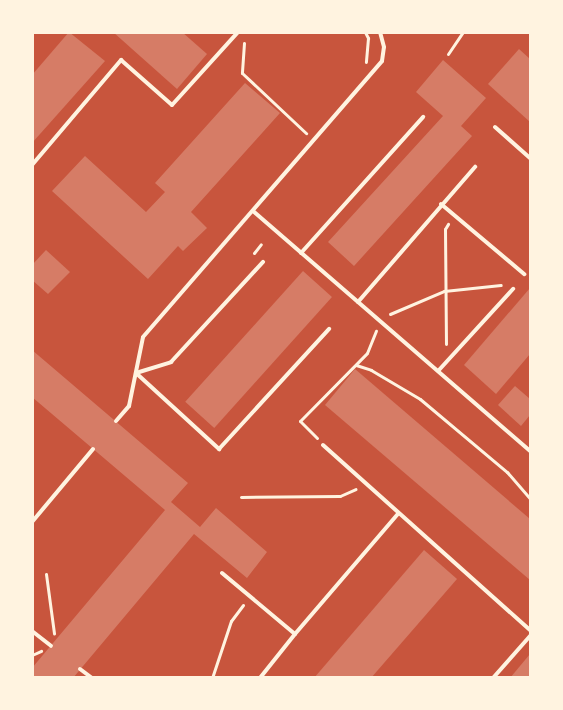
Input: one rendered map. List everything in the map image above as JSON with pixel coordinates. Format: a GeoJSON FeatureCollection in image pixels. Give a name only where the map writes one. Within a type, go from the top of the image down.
{"type":"FeatureCollection","features":[{"type":"Feature","properties":{"kind":"lane"},"geometry":{"type":"LineString","coordinates":[[32,165],[121,60],[172,105],[238,32]]}},
{"type":"Feature","properties":{"kind":"lane"},"geometry":{"type":"LineString","coordinates":[[116,421],[129,406],[143,337],[254,212],[382,61],[384,47],[380,32]]}},
{"type":"Feature","properties":{"kind":"lane"},"geometry":{"type":"LineString","coordinates":[[301,254],[423,117]]}},
{"type":"Feature","properties":{"kind":"lane"},"geometry":{"type":"LineString","coordinates":[[495,127],[530,158]]}},
{"type":"Feature","properties":{"kind":"lane"},"geometry":{"type":"LineString","coordinates":[[358,302],[475,167]]}},
{"type":"Feature","properties":{"kind":"lane"},"geometry":{"type":"LineString","coordinates":[[441,204],[524,274]]}},
{"type":"Feature","properties":{"kind":"lane"},"geometry":{"type":"LineString","coordinates":[[254,212],[439,370],[530,451]]}},
{"type":"Feature","properties":{"kind":"lane"},"geometry":{"type":"LineString","coordinates":[[136,373],[171,362],[263,262]]}},
{"type":"Feature","properties":{"kind":"lane"},"geometry":{"type":"LineString","coordinates":[[439,370],[513,289]]}},
{"type":"Feature","properties":{"kind":"lane"},"geometry":{"type":"LineString","coordinates":[[136,373],[219,449],[328,329]]}},
{"type":"Feature","properties":{"kind":"lane"},"geometry":{"type":"LineString","coordinates":[[323,445],[530,630]]}},
{"type":"Feature","properties":{"kind":"lane"},"geometry":{"type":"LineString","coordinates":[[32,522],[93,449]]}},
{"type":"Feature","properties":{"kind":"lane"},"geometry":{"type":"LineString","coordinates":[[260,678],[295,634],[398,514]]}},
{"type":"Feature","properties":{"kind":"lane"},"geometry":{"type":"LineString","coordinates":[[222,573],[295,634]]}},
{"type":"Feature","properties":{"kind":"lane"},"geometry":{"type":"LineString","coordinates":[[32,631],[51,646]]}},
{"type":"Feature","properties":{"kind":"lane"},"geometry":{"type":"LineString","coordinates":[[493,678],[530,636]]}},
{"type":"Feature","properties":{"kind":"lane"},"geometry":{"type":"LineString","coordinates":[[80,669],[92,678]]}},
{"type":"Feature","properties":{"kind":"path"},"geometry":{"type":"LineString","coordinates":[[365,32],[368,38],[366,65]]}},
{"type":"Feature","properties":{"kind":"path"},"geometry":{"type":"LineString","coordinates":[[448,54],[464,32]]}},
{"type":"Feature","properties":{"kind":"path"},"geometry":{"type":"LineString","coordinates":[[245,41],[242,74],[306,134],[312,127]]}},
{"type":"Feature","properties":{"kind":"path"},"geometry":{"type":"LineString","coordinates":[[445,229],[444,291],[446,348]]}},
{"type":"Feature","properties":{"kind":"path"},"geometry":{"type":"LineString","coordinates":[[397,312],[444,291],[498,284]]}},
{"type":"Feature","properties":{"kind":"path"},"geometry":{"type":"LineString","coordinates":[[323,445],[300,421],[367,353],[377,327]]}},
{"type":"Feature","properties":{"kind":"path"},"geometry":{"type":"LineString","coordinates":[[356,365],[371,370],[420,399],[507,472],[530,498]]}},
{"type":"Feature","properties":{"kind":"path"},"geometry":{"type":"LineString","coordinates":[[241,498],[340,496]]}},
{"type":"Feature","properties":{"kind":"path"},"geometry":{"type":"LineString","coordinates":[[46,574],[51,617]]}},
{"type":"Feature","properties":{"kind":"path"},"geometry":{"type":"LineString","coordinates":[[212,678],[231,622],[250,596]]}},
{"type":"Feature","properties":{"kind":"building"},"geometry":{"type":"Polygon","coordinates":[[[69,32],[105,61],[32,143],[32,75],[69,32]]]}},
{"type":"Feature","properties":{"kind":"building"},"geometry":{"type":"Polygon","coordinates":[[[113,32],[182,32],[207,54],[177,89],[113,32]]]}},
{"type":"Feature","properties":{"kind":"building"},"geometry":{"type":"Polygon","coordinates":[[[519,49],[530,59],[530,122],[488,84],[519,49]]]}},
{"type":"Feature","properties":{"kind":"building"},"geometry":{"type":"Polygon","coordinates":[[[443,60],[486,98],[461,126],[472,136],[354,266],[328,242],[443,116],[416,92],[443,60]]]}},
{"type":"Feature","properties":{"kind":"building"},"geometry":{"type":"Polygon","coordinates":[[[245,83],[280,113],[191,212],[207,228],[183,251],[178,246],[148,279],[52,191],[85,156],[146,212],[165,192],[155,183],[245,83]]]}},
{"type":"Feature","properties":{"kind":"building"},"geometry":{"type":"Polygon","coordinates":[[[46,250],[70,272],[48,294],[32,280],[32,265],[46,250]]]}},
{"type":"Feature","properties":{"kind":"building"},"geometry":{"type":"Polygon","coordinates":[[[303,271],[332,297],[214,428],[185,402],[303,271]]]}},
{"type":"Feature","properties":{"kind":"building"},"geometry":{"type":"Polygon","coordinates":[[[530,288],[530,354],[496,394],[464,365],[530,288]]]}},
{"type":"Feature","properties":{"kind":"building"},"geometry":{"type":"Polygon","coordinates":[[[32,350],[188,483],[171,502],[200,527],[216,508],[267,552],[247,578],[194,534],[73,678],[32,678],[32,668],[165,510],[32,397],[32,350]]]}},
{"type":"Feature","properties":{"kind":"building"},"geometry":{"type":"Polygon","coordinates":[[[355,369],[530,519],[530,580],[325,405],[355,369]]]}},
{"type":"Feature","properties":{"kind":"building"},"geometry":{"type":"Polygon","coordinates":[[[515,386],[530,399],[530,415],[521,426],[498,405],[515,386]]]}},
{"type":"Feature","properties":{"kind":"building"},"geometry":{"type":"Polygon","coordinates":[[[424,550],[457,579],[371,678],[314,678],[424,550]]]}},
{"type":"Feature","properties":{"kind":"building"},"geometry":{"type":"Polygon","coordinates":[[[530,654],[530,678],[510,678],[530,654]]]}}]}
